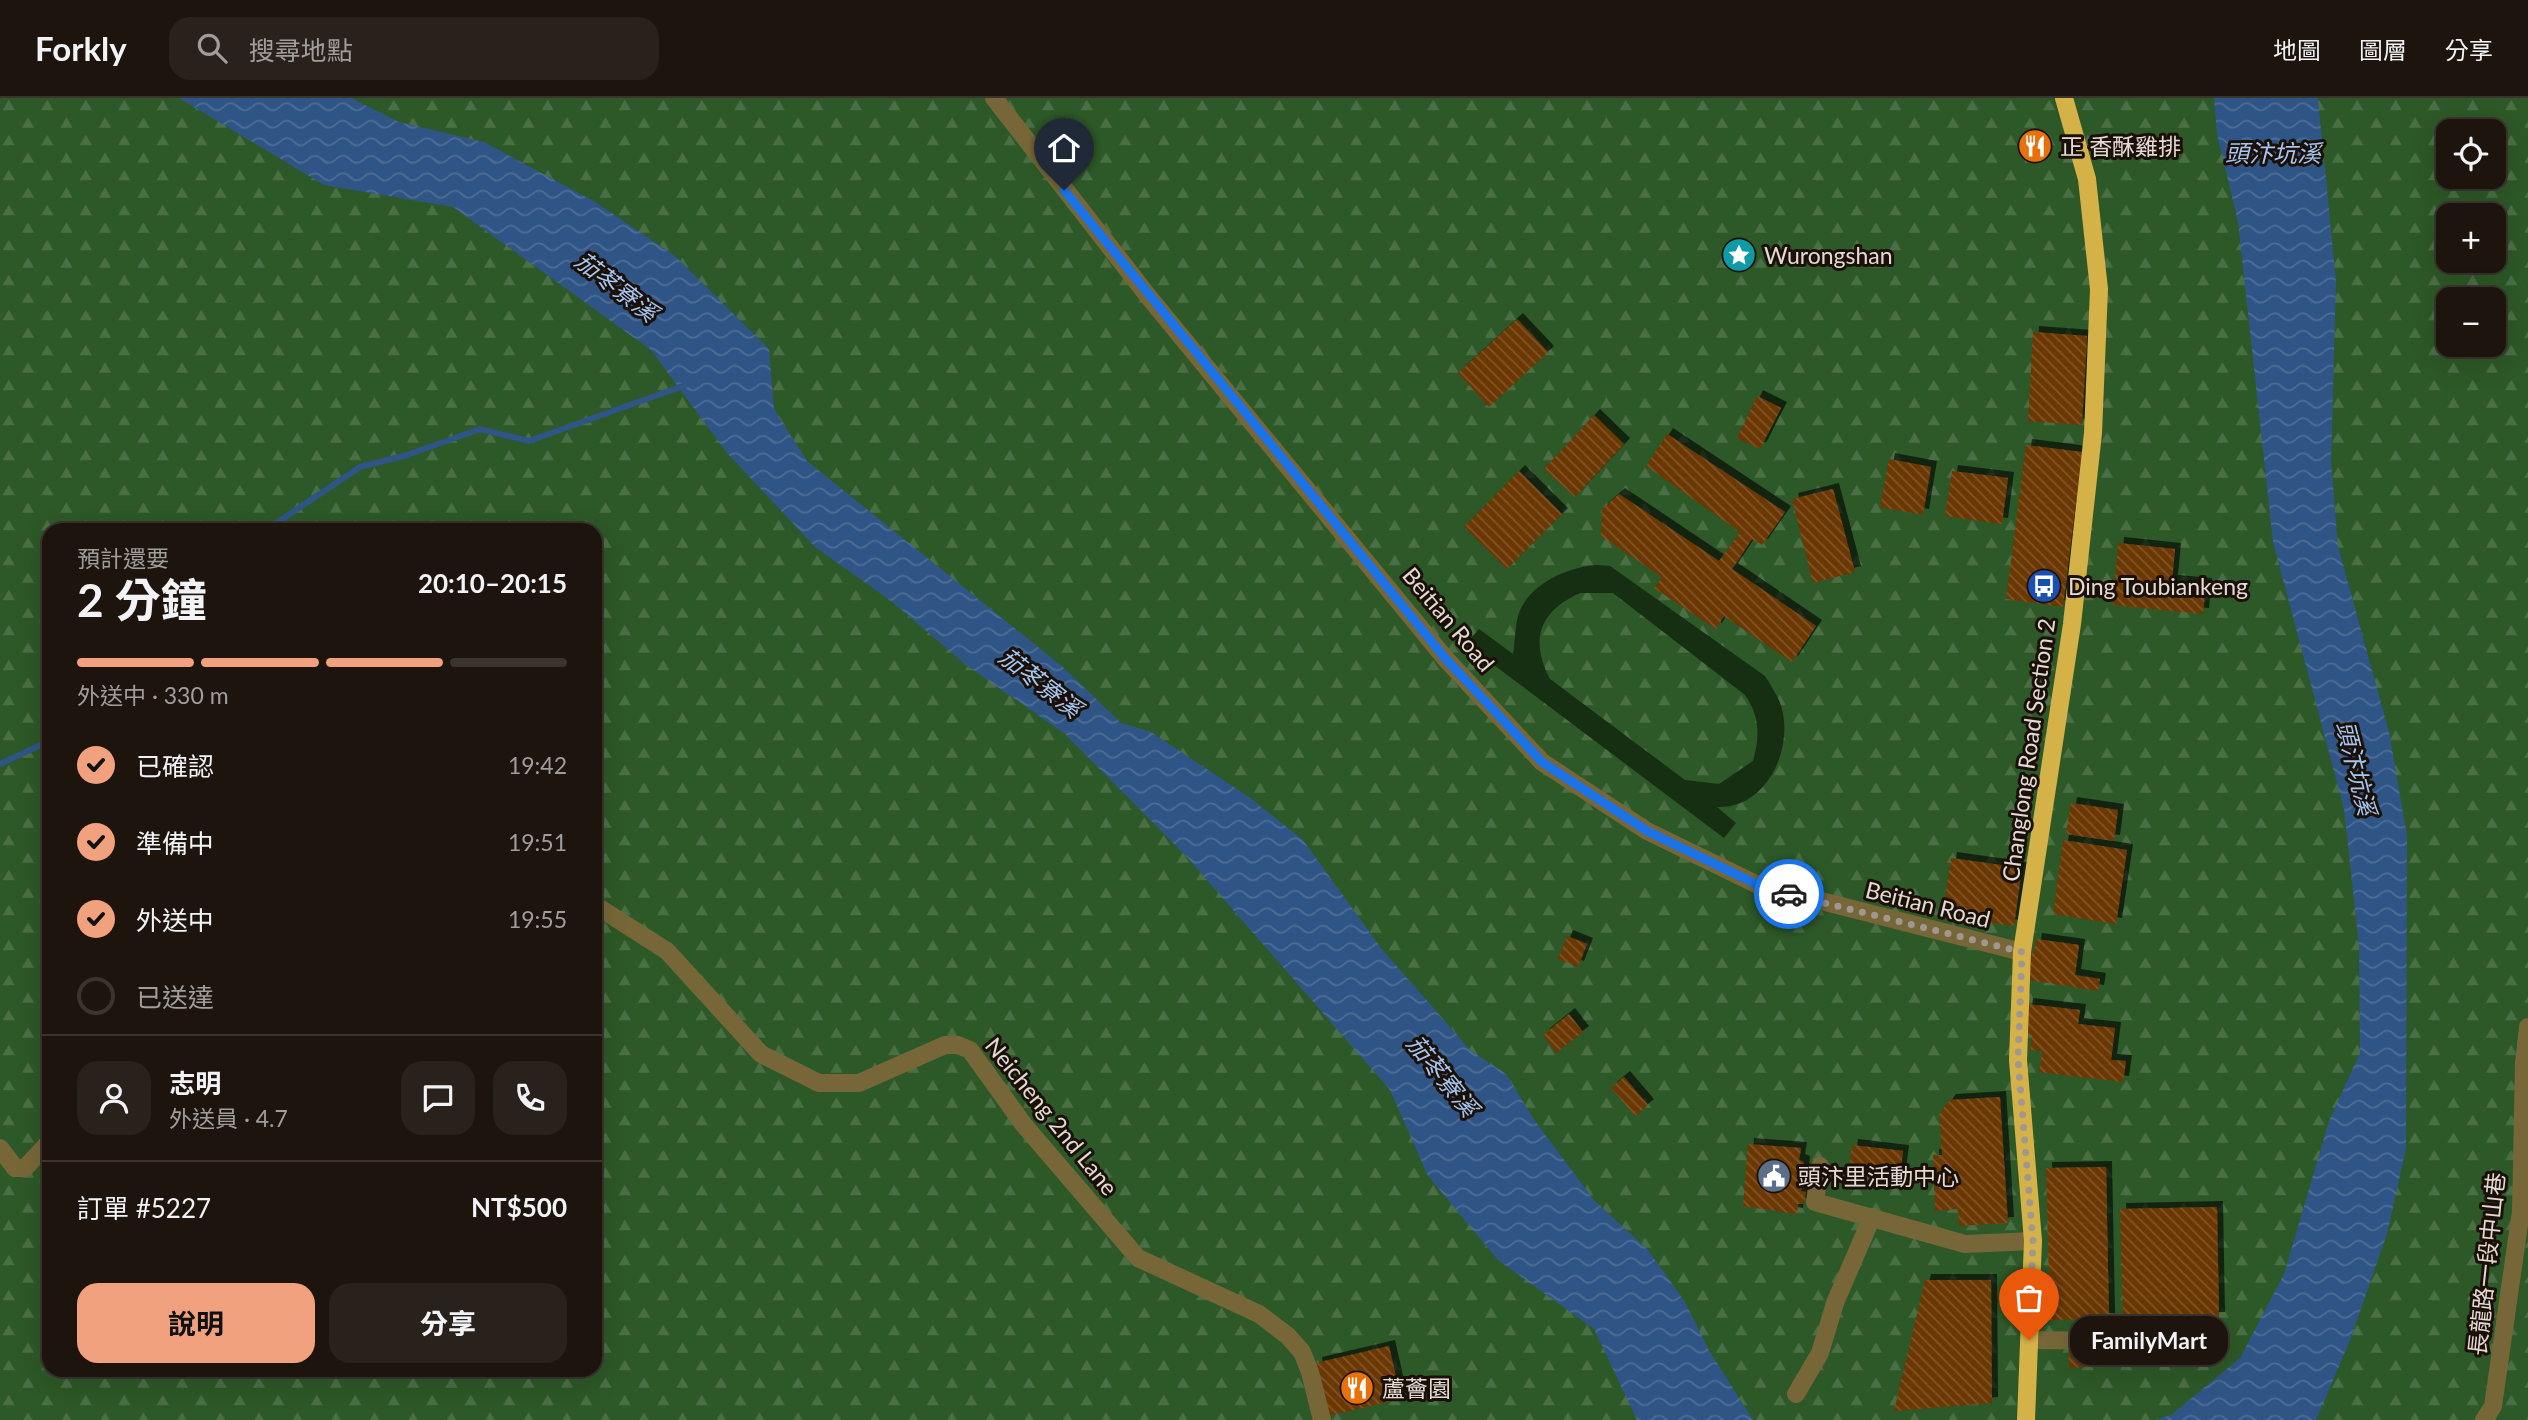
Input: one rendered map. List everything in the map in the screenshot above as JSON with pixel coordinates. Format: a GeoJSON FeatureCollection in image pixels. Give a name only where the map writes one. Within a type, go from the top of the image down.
{"type":"FeatureCollection","features":[{"type":"Feature","properties":{"kind":"main road","name":"Changlong Road Section 2"},"geometry":{"type":"LineString","coordinates":[[2026,1420],[2033,1241],[2018,1060],[2022,952],[2071,624],[2093,433],[2099,289],[2087,179],[2064,98]]}},
{"type":"Feature","properties":{"kind":"street","name":"Beitian Road"},"geometry":{"type":"LineString","coordinates":[[994,98],[1148,296],[1445,658],[1542,762],[1647,831],[1758,885],[2022,952]]}},
{"type":"Feature","properties":{"kind":"street","name":"Neicheng 2nd Lane"},"geometry":{"type":"LineString","coordinates":[[602,909],[667,951],[761,1054],[819,1083],[859,1083],[945,1045],[958,1045],[970,1050],[1024,1125],[1138,1258],[1259,1314],[1289,1336],[1302,1352],[1322,1420]]}},
{"type":"Feature","properties":{"kind":"street","name":"長龍路一段中山巷"},"geometry":{"type":"LineString","coordinates":[[2484,1420],[2493,1406],[2521,1211],[2524,1063],[2528,1027]]}},
{"type":"Feature","properties":{"kind":"street"},"geometry":{"type":"LineString","coordinates":[[0,1148],[15,1168],[25,1168],[42,1150]]}},
{"type":"Feature","properties":{"kind":"street"},"geometry":{"type":"LineString","coordinates":[[1820,1166],[1815,1202],[1965,1244],[2033,1241]]}},
{"type":"Feature","properties":{"kind":"street"},"geometry":{"type":"LineString","coordinates":[[1796,1394],[1820,1353],[1835,1303],[1872,1217]]}},
{"type":"Feature","properties":{"kind":"street"},"geometry":{"type":"LineString","coordinates":[[2029,1340],[2111,1341]]}},
{"type":"Feature","properties":{"kind":"green space"},"geometry":{"type":"Polygon","coordinates":[[[0,98],[2528,98],[2528,1420],[0,1420],[0,98]]]}},
{"type":"Feature","properties":{"kind":"green space"},"geometry":{"type":"Polygon","coordinates":[[[1585,566],[1610,566],[1765,676],[1777,696],[1784,726],[1779,759],[1772,775],[1749,799],[1734,805],[1717,807],[1736,823],[1724,838],[1466,644],[1479,629],[1513,654],[1518,616],[1530,595],[1561,574],[1585,566]],[[1580,593],[1555,608],[1547,618],[1542,628],[1540,651],[1550,679],[1685,780],[1719,784],[1753,761],[1757,727],[1754,711],[1745,695],[1613,593],[1580,593]]]}},
{"type":"Feature","properties":{"kind":"water","name":"茄苳寮溪"},"geometry":{"type":"Polygon","coordinates":[[[179,98],[351,98],[399,122],[484,142],[597,203],[675,256],[769,349],[774,409],[807,461],[1064,668],[1121,723],[1151,732],[1249,797],[1303,840],[1381,948],[1471,1051],[1506,1074],[1535,1121],[1594,1200],[1648,1250],[1685,1302],[1710,1352],[1753,1420],[1637,1420],[1594,1329],[1498,1260],[1428,1176],[1390,1090],[1186,856],[1065,734],[966,665],[891,601],[815,547],[727,453],[651,350],[453,207],[324,185],[179,98]]]}},
{"type":"Feature","properties":{"kind":"water","name":"頭汴坑溪"},"geometry":{"type":"Polygon","coordinates":[[[2214,98],[2318,98],[2336,282],[2331,463],[2338,546],[2389,732],[2407,836],[2406,1148],[2387,1234],[2349,1343],[2316,1420],[2155,1420],[2171,1415],[2240,1358],[2284,1274],[2329,1121],[2360,1053],[2359,946],[2344,809],[2273,542],[2238,222],[2217,134],[2214,98]]]}},
{"type":"Feature","properties":{"kind":"building"},"geometry":{"type":"Polygon","coordinates":[[[1517,319],[1548,352],[1489,407],[1458,373],[1517,319]]]}},
{"type":"Feature","properties":{"kind":"building"},"geometry":{"type":"Polygon","coordinates":[[[2033,332],[2087,336],[2082,425],[2028,421],[2033,332]]]}},
{"type":"Feature","properties":{"kind":"building"},"geometry":{"type":"Polygon","coordinates":[[[1757,396],[1781,408],[1760,449],[1737,438],[1757,396]]]}},
{"type":"Feature","properties":{"kind":"building"},"geometry":{"type":"Polygon","coordinates":[[[1594,415],[1624,444],[1575,497],[1544,469],[1594,415]]]}},
{"type":"Feature","properties":{"kind":"building"},"geometry":{"type":"Polygon","coordinates":[[[1667,434],[1785,512],[1762,545],[1752,539],[1732,569],[1816,626],[1792,662],[1724,616],[1716,629],[1654,588],[1662,577],[1601,536],[1602,509],[1619,494],[1719,561],[1740,532],[1646,466],[1667,434]]]}},
{"type":"Feature","properties":{"kind":"building"},"geometry":{"type":"Polygon","coordinates":[[[2026,445],[2082,452],[2063,607],[2006,599],[2026,445]]]}},
{"type":"Feature","properties":{"kind":"building"},"geometry":{"type":"Polygon","coordinates":[[[1889,459],[1931,467],[1923,515],[1880,507],[1889,459]]]}},
{"type":"Feature","properties":{"kind":"building"},"geometry":{"type":"Polygon","coordinates":[[[1519,471],[1562,514],[1507,569],[1464,527],[1519,471]]]}},
{"type":"Feature","properties":{"kind":"building"},"geometry":{"type":"Polygon","coordinates":[[[1952,471],[2008,478],[2002,524],[1945,516],[1952,471]]]}},
{"type":"Feature","properties":{"kind":"building"},"geometry":{"type":"Polygon","coordinates":[[[1833,489],[1855,572],[1813,583],[1792,499],[1833,489]]]}},
{"type":"Feature","properties":{"kind":"building"},"geometry":{"type":"Polygon","coordinates":[[[2118,543],[2175,549],[2172,581],[2206,584],[2203,614],[2113,605],[2118,543]]]}},
{"type":"Feature","properties":{"kind":"building"},"geometry":{"type":"Polygon","coordinates":[[[2071,803],[2118,810],[2114,841],[2066,834],[2071,803]]]}},
{"type":"Feature","properties":{"kind":"building"},"geometry":{"type":"Polygon","coordinates":[[[2063,840],[2127,850],[2116,924],[2053,914],[2063,840]]]}},
{"type":"Feature","properties":{"kind":"building"},"geometry":{"type":"Polygon","coordinates":[[[1951,858],[2022,868],[2014,926],[1948,917],[1950,900],[1945,899],[1951,858]]]}},
{"type":"Feature","properties":{"kind":"building"},"geometry":{"type":"Polygon","coordinates":[[[1567,936],[1587,944],[1578,967],[1558,959],[1567,936]]]}},
{"type":"Feature","properties":{"kind":"building"},"geometry":{"type":"Polygon","coordinates":[[[2036,939],[2079,945],[2075,975],[2100,979],[2098,991],[2029,980],[2031,952],[2034,952],[2036,939]]]}},
{"type":"Feature","properties":{"kind":"building"},"geometry":{"type":"Polygon","coordinates":[[[2027,1004],[2080,1010],[2078,1024],[2115,1028],[2111,1060],[2126,1061],[2123,1082],[2039,1072],[2042,1051],[2030,1050],[2032,1035],[2024,1034],[2027,1004]]]}},
{"type":"Feature","properties":{"kind":"building"},"geometry":{"type":"Polygon","coordinates":[[[1569,1014],[1583,1032],[1556,1053],[1543,1035],[1569,1014]]]}},
{"type":"Feature","properties":{"kind":"building"},"geometry":{"type":"Polygon","coordinates":[[[1624,1077],[1648,1105],[1635,1116],[1611,1088],[1624,1077]]]}},
{"type":"Feature","properties":{"kind":"building"},"geometry":{"type":"Polygon","coordinates":[[[2000,1097],[2008,1223],[1959,1226],[1958,1209],[1935,1211],[1933,1155],[1942,1155],[1939,1114],[1950,1100],[2000,1097]]]}},
{"type":"Feature","properties":{"kind":"building","name":"頭汴里活動中心"},"geometry":{"type":"Polygon","coordinates":[[[1748,1144],[1801,1148],[1799,1160],[1804,1162],[1801,1191],[1806,1192],[1804,1204],[1798,1204],[1797,1214],[1743,1206],[1748,1144]]]}},
{"type":"Feature","properties":{"kind":"building"},"geometry":{"type":"Polygon","coordinates":[[[1852,1145],[1903,1151],[1899,1183],[1848,1177],[1852,1145]]]}},
{"type":"Feature","properties":{"kind":"building"},"geometry":{"type":"Polygon","coordinates":[[[2106,1167],[2109,1319],[2050,1320],[2046,1168],[2106,1167]]]}},
{"type":"Feature","properties":{"kind":"building"},"geometry":{"type":"Polygon","coordinates":[[[2217,1207],[2219,1318],[2123,1320],[2120,1209],[2217,1207]]]}},
{"type":"Feature","properties":{"kind":"building"},"geometry":{"type":"Polygon","coordinates":[[[1925,1280],[1991,1280],[1992,1403],[1894,1411],[1925,1280]]]}},
{"type":"Feature","properties":{"kind":"building"},"geometry":{"type":"Polygon","coordinates":[[[2129,1335],[2130,1365],[2069,1368],[2068,1338],[2129,1335]]]}},
{"type":"Feature","properties":{"kind":"building","name":"蘆薈園"},"geometry":{"type":"Polygon","coordinates":[[[1389,1346],[1401,1399],[1322,1417],[1316,1363],[1389,1346]]]}},
{"type":"Feature","properties":{"kind":"waterway"},"geometry":{"type":"LineString","coordinates":[[276,523],[360,467],[407,455],[480,429],[529,441],[686,385]]}},
{"type":"Feature","properties":{"kind":"waterway"},"geometry":{"type":"LineString","coordinates":[[0,764],[42,744]]}},
{"type":"Feature","properties":{"kind":"way so far"},"geometry":{"type":"LineString","coordinates":[[1789,894],[2022,952],[2018,1060],[2033,1241],[2029,1340]]}},
{"type":"Feature","properties":{"kind":"place","name":"正 香酥雞排"},"geometry":{"type":"Point","coordinates":[2035,146]}},
{"type":"Feature","properties":{"kind":"place","name":"Wurongshan"},"geometry":{"type":"Point","coordinates":[1739,255]}},
{"type":"Feature","properties":{"kind":"place","name":"Ding Toubiankeng"},"geometry":{"type":"Point","coordinates":[2044,586]}},
{"type":"Feature","properties":{"kind":"place","name":"頭汴里活動中心"},"geometry":{"type":"Point","coordinates":[1774,1176]}},
{"type":"Feature","properties":{"kind":"place","name":"FamilyMart"},"geometry":{"type":"Point","coordinates":[2029,1340]}},
{"type":"Feature","properties":{"kind":"place","name":"蘆薈園"},"geometry":{"type":"Point","coordinates":[1357,1388]}},
{"type":"Feature","properties":{"kind":"route"},"geometry":{"type":"LineString","coordinates":[[1064,190],[1148,296],[1395,593],[1445,658],[1542,762],[1647,831],[1758,885],[1789,894]]}}]}
